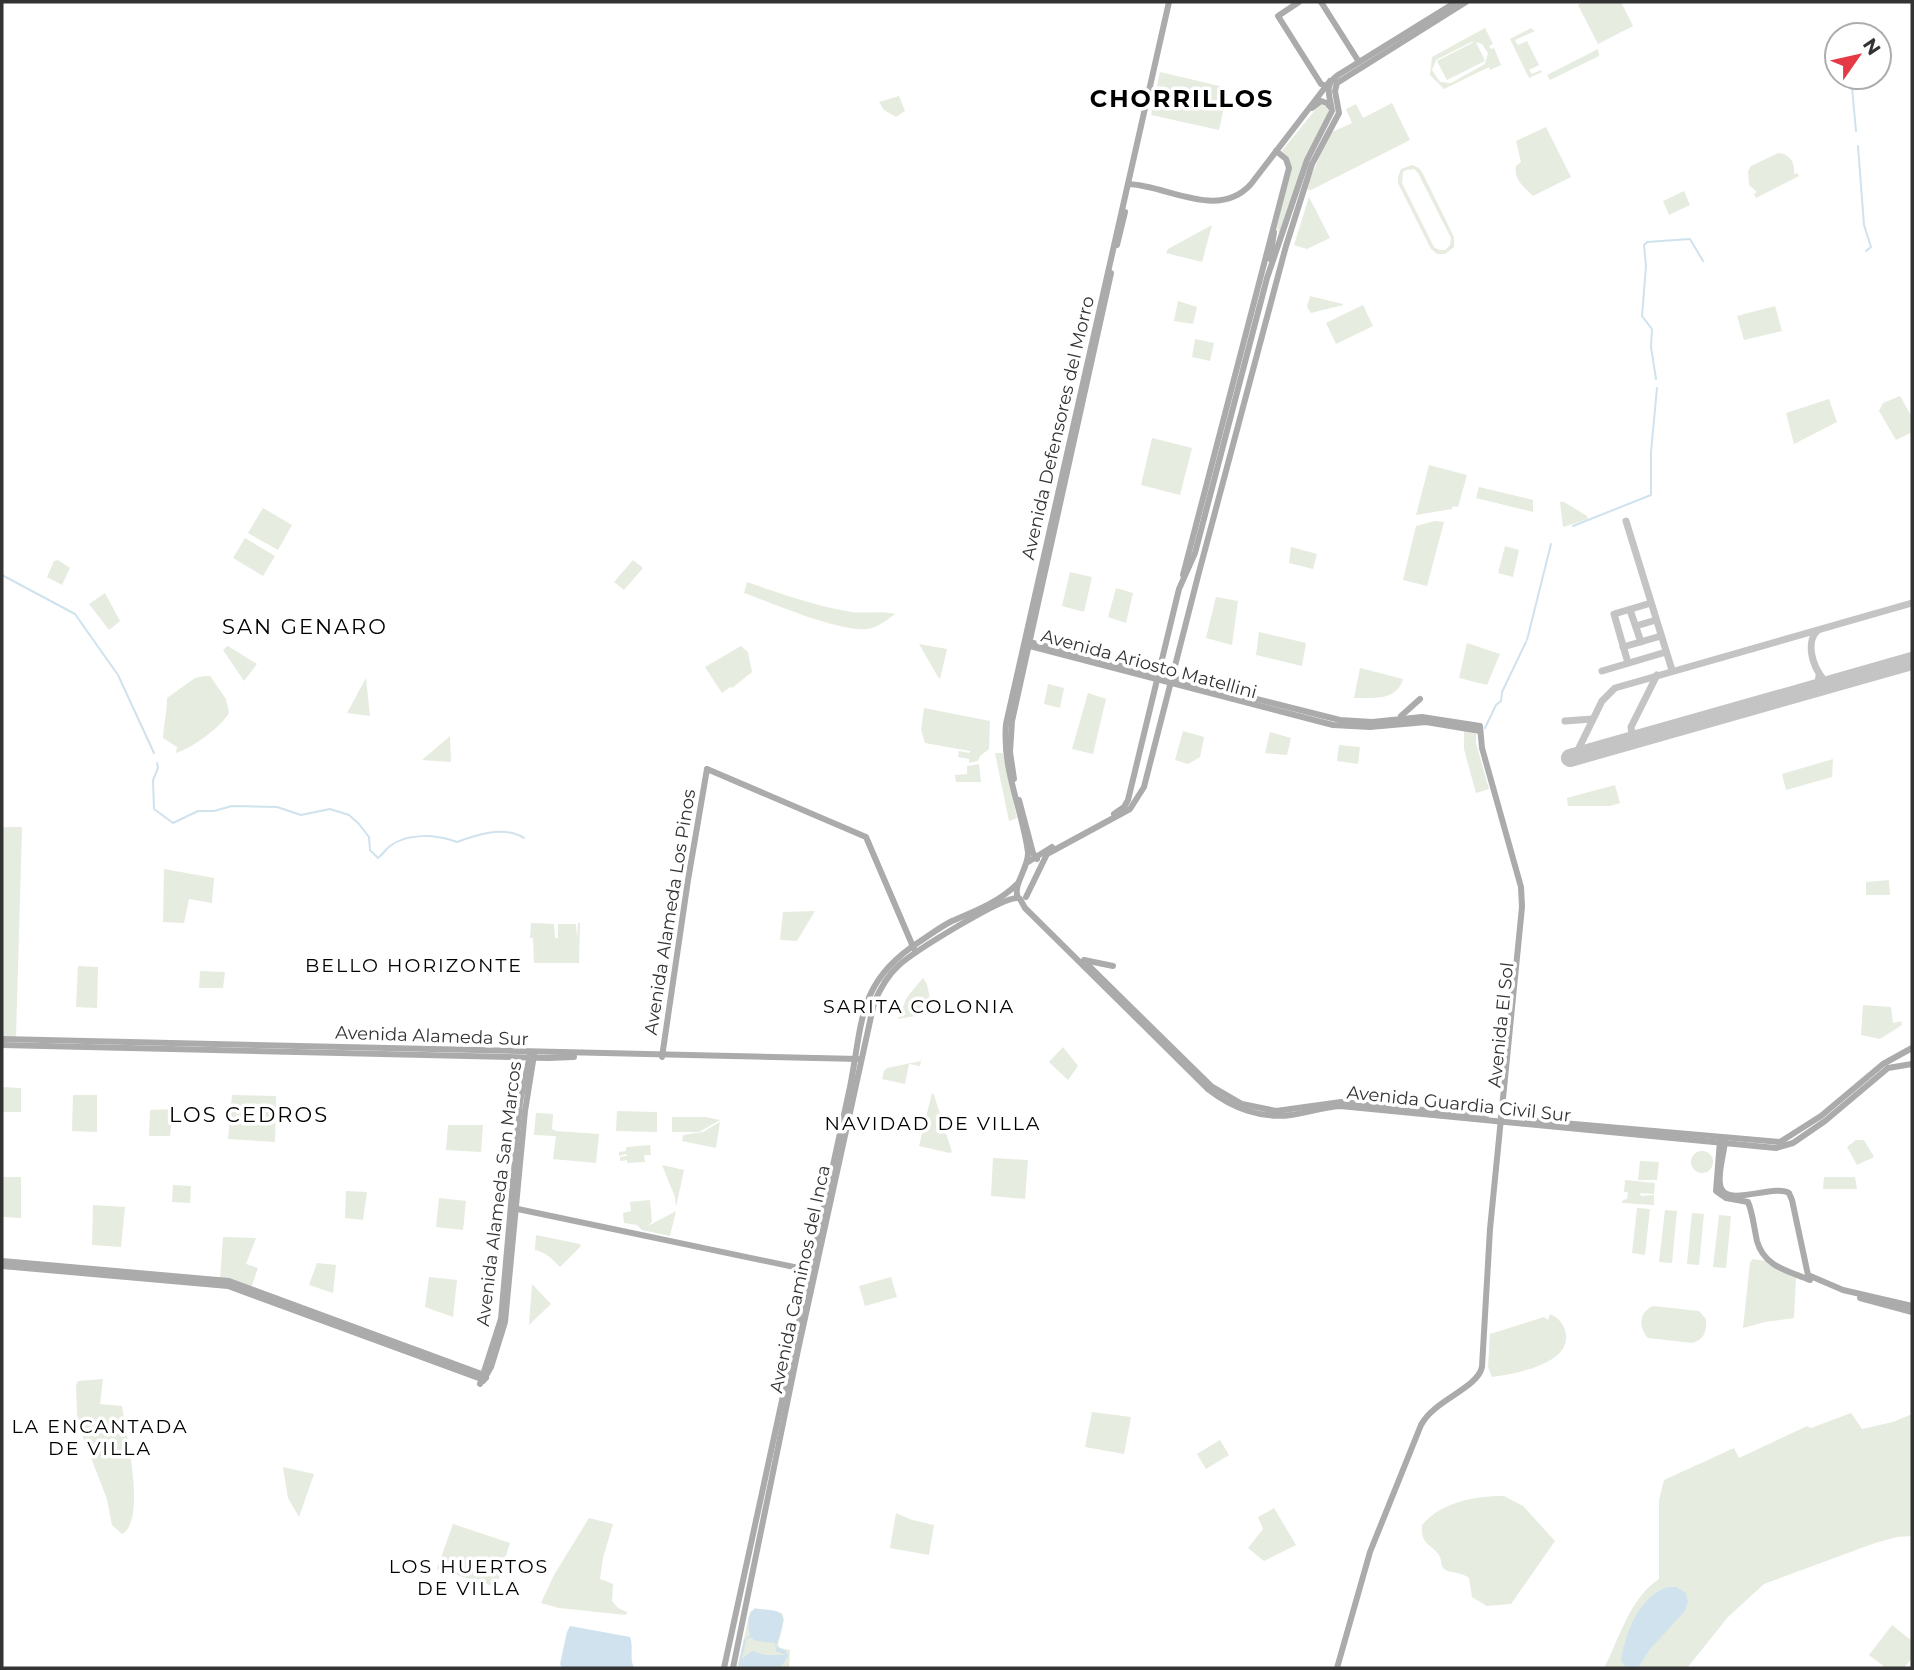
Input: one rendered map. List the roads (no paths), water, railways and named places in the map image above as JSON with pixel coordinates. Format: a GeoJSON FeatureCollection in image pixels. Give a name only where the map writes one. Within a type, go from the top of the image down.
{"type":"FeatureCollection","features":[{"type":"Feature","properties":{"kind":"main road","name":"Avenida Defensores del Morro"},"geometry":{"type":"LineString","coordinates":[[1040,867],[1031,847],[1012,772],[1012,721],[1171,2]]}},
{"type":"Feature","properties":{"kind":"main road"},"geometry":{"type":"LineString","coordinates":[[1299,2],[1278,16],[1326,89],[1338,102]]}},
{"type":"Feature","properties":{"kind":"main road"},"geometry":{"type":"LineString","coordinates":[[1321,2],[1359,61]]}},
{"type":"Feature","properties":{"kind":"main road"},"geometry":{"type":"LineString","coordinates":[[1277,152],[1331,80],[1456,2]]}},
{"type":"Feature","properties":{"kind":"main road"},"geometry":{"type":"LineString","coordinates":[[1021,898],[1050,852],[1130,809],[1144,787],[1286,246],[1312,164],[1338,115],[1335,91],[1339,81],[1466,2]]}},
{"type":"Feature","properties":{"kind":"main road"},"geometry":{"type":"LineString","coordinates":[[1179,589],[1195,553],[1267,278],[1307,160],[1331,113],[1326,89]]}},
{"type":"Feature","properties":{"kind":"main road"},"geometry":{"type":"LineString","coordinates":[[1130,184],[1207,200],[1225,201],[1248,187],[1315,104],[1327,103],[1331,113]]}},
{"type":"Feature","properties":{"kind":"main road"},"geometry":{"type":"LineString","coordinates":[[1021,898],[1016,894],[1028,862],[1108,818],[1126,803],[1289,166],[1286,159],[1277,152]]}},
{"type":"Feature","properties":{"kind":"main road"},"geometry":{"type":"LineString","coordinates":[[1267,278],[1276,214]]}},
{"type":"Feature","properties":{"kind":"main road","name":"Avenida Defensores del Morro"},"geometry":{"type":"LineString","coordinates":[[1027,644],[1006,724],[1005,741],[1008,772],[1027,847],[1028,862]]}},
{"type":"Feature","properties":{"kind":"main road","name":"Avenida Ariosto Matellini"},"geometry":{"type":"LineString","coordinates":[[1027,644],[1157,678],[1340,720],[1372,722],[1429,717],[1480,729]]}},
{"type":"Feature","properties":{"kind":"main road","name":"Avenida Ariosto Matellini"},"geometry":{"type":"LineString","coordinates":[[1171,681],[1341,726],[1378,727],[1426,722],[1480,729]]}},
{"type":"Feature","properties":{"kind":"main road"},"geometry":{"type":"LineString","coordinates":[[1395,719],[1420,702],[1422,712],[1429,717]]}},
{"type":"Feature","properties":{"kind":"main road","name":"Avenida El Sol"},"geometry":{"type":"LineString","coordinates":[[1340,1668],[1370,1552],[1421,1425],[1434,1408],[1482,1374],[1490,1229],[1504,1120],[1526,896],[1506,819],[1487,767],[1480,729]]}},
{"type":"Feature","properties":{"kind":"main road","name":"Avenida Alameda Los Pinos"},"geometry":{"type":"LineString","coordinates":[[664,1056],[707,769],[866,837],[914,949]]}},
{"type":"Feature","properties":{"kind":"main road"},"geometry":{"type":"LineString","coordinates":[[1031,847],[1042,852]]}},
{"type":"Feature","properties":{"kind":"main road"},"geometry":{"type":"LineString","coordinates":[[858,1060],[882,986],[898,966],[914,949],[991,903],[1021,880]]}},
{"type":"Feature","properties":{"kind":"main road"},"geometry":{"type":"LineString","coordinates":[[939,933],[1007,899],[1021,898]]}},
{"type":"Feature","properties":{"kind":"main road","name":"Avenida Guardia Civil Sur"},"geometry":{"type":"LineString","coordinates":[[1021,898],[1215,1095],[1227,1103],[1255,1113],[1293,1115],[1340,1106],[1504,1120],[1776,1149],[1786,1146],[1888,1068],[1912,1064]]}},
{"type":"Feature","properties":{"kind":"main road","name":"Avenida Guardia Civil Sur"},"geometry":{"type":"LineString","coordinates":[[1021,898],[1025,908],[1147,1026]]}},
{"type":"Feature","properties":{"kind":"main road"},"geometry":{"type":"LineString","coordinates":[[1084,960],[1112,966]]}},
{"type":"Feature","properties":{"kind":"main road","name":"Avenida Alameda Sur"},"geometry":{"type":"LineString","coordinates":[[2,1039],[532,1056]]}},
{"type":"Feature","properties":{"kind":"main road","name":"Avenida Alameda Sur"},"geometry":{"type":"LineString","coordinates":[[2,1045],[858,1060]]}},
{"type":"Feature","properties":{"kind":"main road"},"geometry":{"type":"LineString","coordinates":[[1854,1092],[1884,1064],[1912,1048]]}},
{"type":"Feature","properties":{"kind":"main road","name":"Avenida Alameda San Marcos"},"geometry":{"type":"LineString","coordinates":[[2,1263],[228,1286],[483,1378],[506,1322],[520,1102],[532,1056]]}},
{"type":"Feature","properties":{"kind":"main road","name":"Avenida Caminos del Inca"},"geometry":{"type":"LineString","coordinates":[[772,1463],[858,1060]]}},
{"type":"Feature","properties":{"kind":"main road"},"geometry":{"type":"LineString","coordinates":[[1720,1143],[1720,1188],[1729,1195],[1751,1195],[1778,1189],[1789,1194],[1806,1273],[1810,1277],[1843,1290],[1912,1306]]}},
{"type":"Feature","properties":{"kind":"main road"},"geometry":{"type":"LineString","coordinates":[[1720,1143],[1716,1191],[1721,1196],[1743,1200],[1750,1205]]}},
{"type":"Feature","properties":{"kind":"main road"},"geometry":{"type":"LineString","coordinates":[[1751,1195],[1750,1205],[1761,1250],[1773,1264],[1849,1296],[1912,1312]]}},
{"type":"Feature","properties":{"kind":"main road"},"geometry":{"type":"LineString","coordinates":[[513,1207],[813,1271]]}},
{"type":"Feature","properties":{"kind":"main road"},"geometry":{"type":"LineString","coordinates":[[1787,1271],[1797,1270],[1804,1259]]}},
{"type":"Feature","properties":{"kind":"main road"},"geometry":{"type":"LineString","coordinates":[[725,1668],[737,1606],[772,1463]]}},
{"type":"Feature","properties":{"kind":"main road"},"geometry":{"type":"LineString","coordinates":[[733,1668],[772,1463]]}},
{"type":"Feature","properties":{"kind":"main road"},"geometry":{"type":"LineString","coordinates":[[737,1606],[744,1607],[744,1618]]}},
{"type":"Feature","properties":{"kind":"water"},"geometry":{"type":"Polygon","coordinates":[[[1668,1587],[1676,1587],[1686,1593],[1688,1602],[1684,1612],[1650,1649],[1639,1666],[1626,1667],[1621,1661],[1635,1617],[1649,1599],[1668,1587]]]}},
{"type":"Feature","properties":{"kind":"water"},"geometry":{"type":"Polygon","coordinates":[[[772,1610],[782,1616],[782,1629],[776,1646],[786,1651],[788,1656],[780,1668],[738,1668],[744,1640],[750,1635],[748,1620],[753,1611],[772,1610]],[[750,1637],[746,1640],[742,1659],[752,1651],[765,1655],[786,1655],[776,1651],[775,1643],[756,1641],[750,1637]]]}},
{"type":"Feature","properties":{"kind":"water"},"geometry":{"type":"Polygon","coordinates":[[[570,1626],[630,1637],[634,1668],[562,1668],[560,1664],[570,1626]]]}},
{"type":"Feature","properties":{"kind":"waterway"},"geometry":{"type":"LineString","coordinates":[[1852,91],[1856,131]]}},
{"type":"Feature","properties":{"kind":"waterway"},"geometry":{"type":"LineString","coordinates":[[1858,146],[1864,225],[1871,247],[1866,251]]}},
{"type":"Feature","properties":{"kind":"waterway"},"geometry":{"type":"LineString","coordinates":[[1656,379],[1651,347],[1652,329],[1642,316],[1646,266],[1644,245],[1647,242],[1690,239],[1703,261]]}},
{"type":"Feature","properties":{"kind":"waterway"},"geometry":{"type":"LineString","coordinates":[[1573,526],[1651,495],[1651,452],[1657,388]]}},
{"type":"Feature","properties":{"kind":"waterway"},"geometry":{"type":"LineString","coordinates":[[1527,640],[1551,544]]}},
{"type":"Feature","properties":{"kind":"waterway"},"geometry":{"type":"LineString","coordinates":[[2,575],[75,614],[118,675],[154,753]]}},
{"type":"Feature","properties":{"kind":"waterway"},"geometry":{"type":"LineString","coordinates":[[1485,728],[1496,705],[1501,701],[1502,692],[1526,642]]}},
{"type":"Feature","properties":{"kind":"waterway"},"geometry":{"type":"LineString","coordinates":[[157,763],[158,768],[153,780],[154,809],[173,823],[198,811],[214,811],[232,806],[277,807],[301,815],[330,809],[349,815],[359,824],[369,837],[370,850],[378,858],[389,847],[406,838],[432,836],[457,842],[499,832],[508,832],[524,838]]}},
{"type":"Feature","properties":{"kind":"district","name":"CHORRILLOS"},"geometry":{"type":"Point","coordinates":[1182,99]}},
{"type":"Feature","properties":{"kind":"district","name":"SAN GENARO"},"geometry":{"type":"Point","coordinates":[305,627]}},
{"type":"Feature","properties":{"kind":"district","name":"BELLO HORIZONTE"},"geometry":{"type":"Point","coordinates":[414,965]}},
{"type":"Feature","properties":{"kind":"district","name":"SARITA COLONIA"},"geometry":{"type":"Point","coordinates":[919,1006]}},
{"type":"Feature","properties":{"kind":"district","name":"LOS CEDROS"},"geometry":{"type":"Point","coordinates":[249,1115]}},
{"type":"Feature","properties":{"kind":"district","name":"NAVIDAD DE VILLA"},"geometry":{"type":"Point","coordinates":[933,1123]}},
{"type":"Feature","properties":{"kind":"district","name":"LA ENCANTADA DE VILLA"},"geometry":{"type":"Point","coordinates":[100,1437]}},
{"type":"Feature","properties":{"kind":"district","name":"LOS HUERTOS DE VILLA"},"geometry":{"type":"Point","coordinates":[469,1577]}}]}
